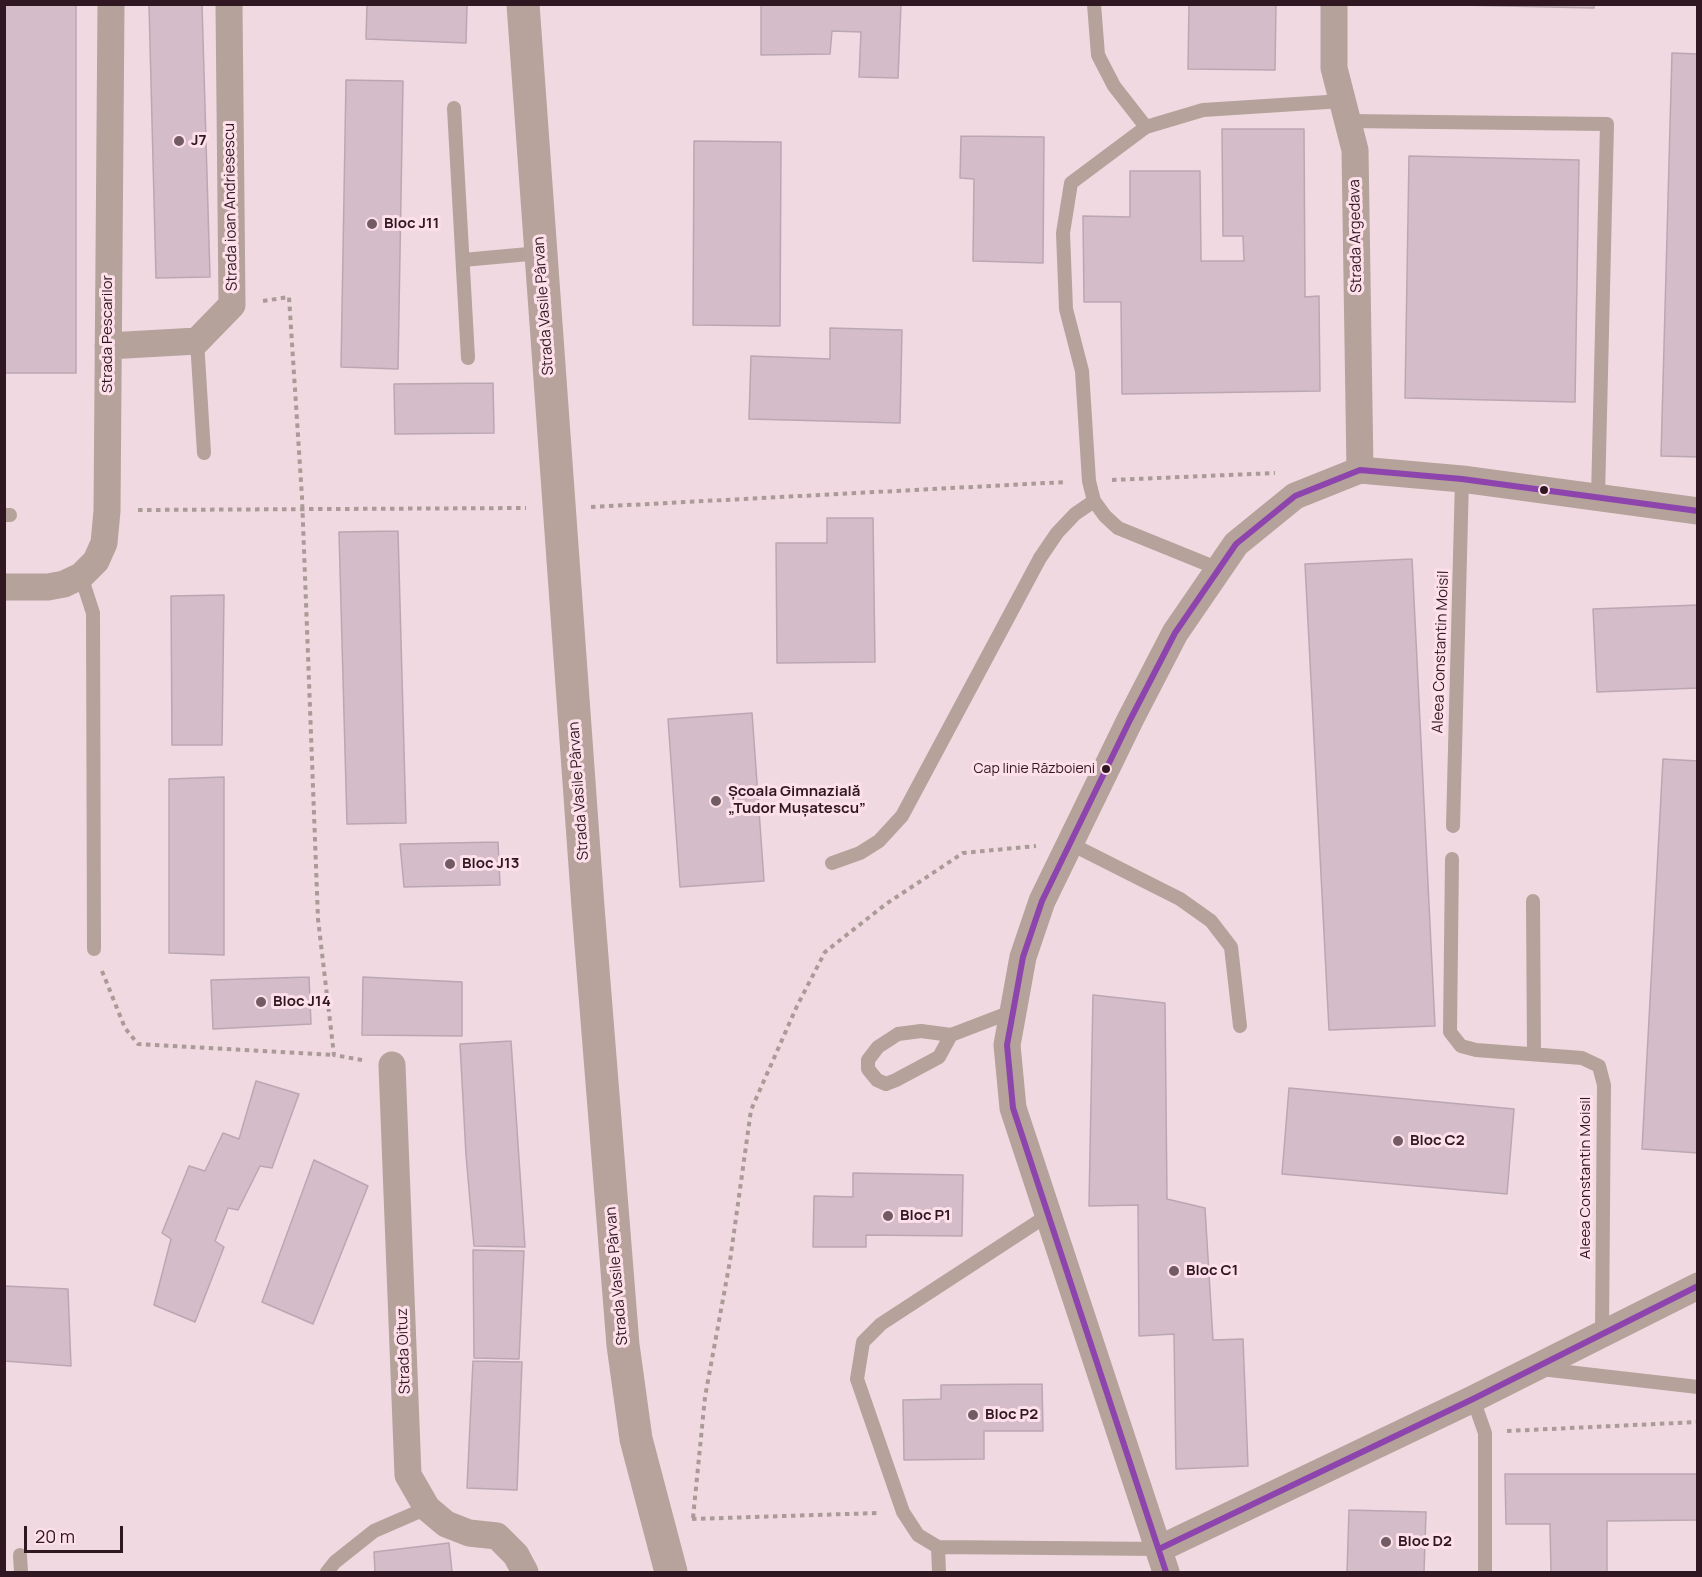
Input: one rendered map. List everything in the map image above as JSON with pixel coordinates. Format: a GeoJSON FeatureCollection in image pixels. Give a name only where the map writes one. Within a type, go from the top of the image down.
{"type":"FeatureCollection","features":[{"type":"Feature","properties":{"kind":"main road","name":"Strada Vasile Pârvan"},"geometry":{"type":"LineString","coordinates":[[523,4],[623,1345],[636,1439],[660,1538],[671,1572]]}},
{"type":"Feature","properties":{"kind":"street","name":"Strada Pescarilor"},"geometry":{"type":"LineString","coordinates":[[81,576],[96,561],[104,543],[107,511],[111,4]]}},
{"type":"Feature","properties":{"kind":"street","name":"Strada ioan Andriesescu"},"geometry":{"type":"LineString","coordinates":[[197,341],[232,305],[229,4]]}},
{"type":"Feature","properties":{"kind":"street","name":"Strada Argedava"},"geometry":{"type":"LineString","coordinates":[[1334,4],[1334,68],[1355,150],[1360,470]]}},
{"type":"Feature","properties":{"kind":"street"},"geometry":{"type":"LineString","coordinates":[[108,346],[197,341]]}},
{"type":"Feature","properties":{"kind":"street"},"geometry":{"type":"LineString","coordinates":[[1698,511],[1462,479],[1360,470],[1295,496],[1236,544],[1175,633],[1042,901],[1023,957],[1011,1012],[1007,1045],[1013,1108],[1162,1561],[1533,1368],[1698,1286]]}},
{"type":"Feature","properties":{"kind":"street"},"geometry":{"type":"LineString","coordinates":[[4,587],[48,587],[81,576]]}},
{"type":"Feature","properties":{"kind":"street","name":"Strada Oituz"},"geometry":{"type":"LineString","coordinates":[[393,1065],[408,1475],[427,1508],[446,1524],[469,1533],[497,1536],[516,1555],[525,1572]]}},
{"type":"Feature","properties":{"kind":"lane"},"geometry":{"type":"LineString","coordinates":[[1094,4],[1098,55],[1114,86],[1146,127]]}},
{"type":"Feature","properties":{"kind":"lane"},"geometry":{"type":"LineString","coordinates":[[453,108],[468,358]]}},
{"type":"Feature","properties":{"kind":"lane"},"geometry":{"type":"LineString","coordinates":[[1219,569],[1119,528],[1105,516],[1094,501],[1089,481],[1082,371],[1065,309],[1063,233],[1071,183],[1146,127],[1203,110],[1345,111],[1607,124],[1598,497]]}},
{"type":"Feature","properties":{"kind":"lane"},"geometry":{"type":"LineString","coordinates":[[462,260],[540,253]]}},
{"type":"Feature","properties":{"kind":"lane"},"geometry":{"type":"LineString","coordinates":[[197,341],[204,453]]}},
{"type":"Feature","properties":{"kind":"lane","name":"Aleea Constantin Moisil"},"geometry":{"type":"LineString","coordinates":[[1453,826],[1462,479]]}},
{"type":"Feature","properties":{"kind":"lane"},"geometry":{"type":"LineString","coordinates":[[832,863],[860,853],[879,841],[902,816],[1040,558],[1057,533],[1075,514],[1094,501]]}},
{"type":"Feature","properties":{"kind":"lane"},"geometry":{"type":"LineString","coordinates":[[81,576],[93,613],[94,949]]}},
{"type":"Feature","properties":{"kind":"lane"},"geometry":{"type":"LineString","coordinates":[[1070,843],[1180,899],[1211,921],[1231,947],[1240,1026]]}},
{"type":"Feature","properties":{"kind":"lane","name":"Aleea Constantin Moisil"},"geometry":{"type":"LineString","coordinates":[[1452,859],[1450,1032],[1461,1046],[1582,1058],[1599,1066],[1604,1085],[1602,1334]]}},
{"type":"Feature","properties":{"kind":"lane"},"geometry":{"type":"LineString","coordinates":[[1533,901],[1534,1054]]}},
{"type":"Feature","properties":{"kind":"lane"},"geometry":{"type":"LineString","coordinates":[[951,1035],[939,1057],[896,1080],[886,1084],[877,1080],[868,1069],[868,1060],[878,1047],[898,1034],[921,1031],[951,1035],[1011,1012]]}},
{"type":"Feature","properties":{"kind":"lane"},"geometry":{"type":"LineString","coordinates":[[1048,1215],[881,1324],[863,1342],[857,1379],[903,1512],[918,1534],[938,1547],[1162,1561]]}},
{"type":"Feature","properties":{"kind":"lane"},"geometry":{"type":"LineString","coordinates":[[1533,1368],[1698,1387]]}},
{"type":"Feature","properties":{"kind":"lane"},"geometry":{"type":"LineString","coordinates":[[1473,1399],[1485,1433],[1485,1572]]}},
{"type":"Feature","properties":{"kind":"lane"},"geometry":{"type":"LineString","coordinates":[[327,1572],[335,1562],[374,1531],[427,1508]]}},
{"type":"Feature","properties":{"kind":"lane"},"geometry":{"type":"LineString","coordinates":[[938,1547],[939,1572]]}},
{"type":"Feature","properties":{"kind":"lane"},"geometry":{"type":"LineString","coordinates":[[20,1555],[21,1572]]}},
{"type":"Feature","properties":{"kind":"path"},"geometry":{"type":"LineString","coordinates":[[289,297],[302,508],[318,919],[334,1055]]}},
{"type":"Feature","properties":{"kind":"path"},"geometry":{"type":"LineString","coordinates":[[107,511],[559,508],[1280,473]]}},
{"type":"Feature","properties":{"kind":"path"},"geometry":{"type":"LineString","coordinates":[[692,1519],[705,1397],[730,1261],[751,1110],[797,1006],[825,952],[886,904],[963,853],[1070,843]]}},
{"type":"Feature","properties":{"kind":"path"},"geometry":{"type":"LineString","coordinates":[[94,949],[125,1028],[138,1044],[334,1055],[393,1065]]}},
{"type":"Feature","properties":{"kind":"path"},"geometry":{"type":"LineString","coordinates":[[1485,1433],[1698,1422]]}},
{"type":"Feature","properties":{"kind":"path"},"geometry":{"type":"LineString","coordinates":[[660,1538],[692,1519],[903,1512]]}},
{"type":"Feature","properties":{"kind":"building"},"geometry":{"type":"Polygon","coordinates":[[[4,4],[76,4],[76,373],[4,373],[4,4]]]}},
{"type":"Feature","properties":{"kind":"building","name":"J7"},"geometry":{"type":"Polygon","coordinates":[[[149,4],[202,4],[210,277],[156,278],[149,4]]]}},
{"type":"Feature","properties":{"kind":"building"},"geometry":{"type":"Polygon","coordinates":[[[367,4],[467,4],[466,43],[366,39],[367,4]]]}},
{"type":"Feature","properties":{"kind":"building"},"geometry":{"type":"Polygon","coordinates":[[[901,4],[898,78],[859,77],[861,32],[832,31],[830,54],[761,55],[761,5],[901,4]]]}},
{"type":"Feature","properties":{"kind":"building"},"geometry":{"type":"Polygon","coordinates":[[[1189,4],[1276,4],[1275,70],[1188,69],[1189,4]]]}},
{"type":"Feature","properties":{"kind":"building"},"geometry":{"type":"Polygon","coordinates":[[[1414,4],[1594,4],[1594,8],[1414,4]]]}},
{"type":"Feature","properties":{"kind":"building"},"geometry":{"type":"Polygon","coordinates":[[[1672,53],[1698,54],[1698,457],[1661,456],[1672,53]]]}},
{"type":"Feature","properties":{"kind":"building","name":"Bloc J11"},"geometry":{"type":"Polygon","coordinates":[[[346,80],[403,81],[398,369],[341,367],[346,80]]]}},
{"type":"Feature","properties":{"kind":"building"},"geometry":{"type":"Polygon","coordinates":[[[1222,129],[1304,129],[1305,297],[1319,296],[1320,391],[1122,394],[1121,302],[1084,302],[1083,216],[1130,217],[1130,171],[1200,171],[1201,261],[1244,261],[1243,236],[1223,236],[1222,129]]]}},
{"type":"Feature","properties":{"kind":"building"},"geometry":{"type":"Polygon","coordinates":[[[961,136],[1044,137],[1043,263],[973,261],[974,179],[960,178],[961,136]]]}},
{"type":"Feature","properties":{"kind":"building"},"geometry":{"type":"Polygon","coordinates":[[[694,141],[781,142],[780,326],[693,325],[694,141]]]}},
{"type":"Feature","properties":{"kind":"building"},"geometry":{"type":"Polygon","coordinates":[[[1409,156],[1579,160],[1575,402],[1405,398],[1409,156]]]}},
{"type":"Feature","properties":{"kind":"building"},"geometry":{"type":"Polygon","coordinates":[[[830,328],[902,330],[900,423],[749,419],[751,356],[830,359],[830,328]]]}},
{"type":"Feature","properties":{"kind":"building"},"geometry":{"type":"Polygon","coordinates":[[[493,383],[494,433],[395,434],[394,384],[493,383]]]}},
{"type":"Feature","properties":{"kind":"building"},"geometry":{"type":"Polygon","coordinates":[[[827,518],[873,518],[875,662],[777,663],[776,543],[827,543],[827,518]]]}},
{"type":"Feature","properties":{"kind":"building"},"geometry":{"type":"Polygon","coordinates":[[[398,531],[406,823],[347,824],[339,532],[398,531]]]}},
{"type":"Feature","properties":{"kind":"building"},"geometry":{"type":"Polygon","coordinates":[[[1412,559],[1435,1026],[1329,1030],[1305,564],[1412,559]]]}},
{"type":"Feature","properties":{"kind":"building"},"geometry":{"type":"Polygon","coordinates":[[[224,595],[222,745],[172,745],[171,596],[224,595]]]}},
{"type":"Feature","properties":{"kind":"building"},"geometry":{"type":"Polygon","coordinates":[[[1698,605],[1698,688],[1597,692],[1593,609],[1698,605]]]}},
{"type":"Feature","properties":{"kind":"building","name":"Școala Gimnazială „Tudor Mușatescu”"},"geometry":{"type":"Polygon","coordinates":[[[752,713],[764,881],[680,887],[668,719],[752,713]]]}},
{"type":"Feature","properties":{"kind":"building"},"geometry":{"type":"Polygon","coordinates":[[[1663,759],[1698,761],[1698,1153],[1642,1149],[1663,759]]]}},
{"type":"Feature","properties":{"kind":"building"},"geometry":{"type":"Polygon","coordinates":[[[224,777],[224,955],[169,953],[169,779],[224,777]]]}},
{"type":"Feature","properties":{"kind":"building","name":"Bloc J13"},"geometry":{"type":"Polygon","coordinates":[[[498,842],[500,885],[404,887],[400,844],[498,842]]]}},
{"type":"Feature","properties":{"kind":"building","name":"Bloc J14"},"geometry":{"type":"Polygon","coordinates":[[[309,977],[311,1024],[213,1029],[211,980],[309,977]]]}},
{"type":"Feature","properties":{"kind":"building"},"geometry":{"type":"Polygon","coordinates":[[[363,977],[462,982],[462,1036],[362,1035],[363,977]]]}},
{"type":"Feature","properties":{"kind":"building","name":"Bloc C1"},"geometry":{"type":"Polygon","coordinates":[[[1093,995],[1165,1003],[1167,1199],[1205,1208],[1213,1340],[1243,1339],[1248,1466],[1176,1469],[1174,1334],[1139,1336],[1138,1205],[1089,1206],[1093,995]]]}},
{"type":"Feature","properties":{"kind":"building"},"geometry":{"type":"Polygon","coordinates":[[[511,1041],[525,1247],[474,1246],[460,1044],[511,1041]]]}},
{"type":"Feature","properties":{"kind":"building"},"geometry":{"type":"Polygon","coordinates":[[[256,1081],[299,1094],[272,1168],[260,1166],[238,1210],[228,1208],[215,1241],[224,1247],[195,1322],[154,1305],[171,1239],[162,1233],[189,1166],[205,1171],[223,1133],[239,1139],[256,1081]]]}},
{"type":"Feature","properties":{"kind":"building","name":"Bloc C2"},"geometry":{"type":"Polygon","coordinates":[[[1289,1088],[1514,1109],[1507,1194],[1282,1174],[1289,1088]]]}},
{"type":"Feature","properties":{"kind":"building"},"geometry":{"type":"Polygon","coordinates":[[[314,1160],[368,1186],[313,1324],[262,1302],[314,1160]]]}},
{"type":"Feature","properties":{"kind":"building","name":"Bloc P1"},"geometry":{"type":"Polygon","coordinates":[[[853,1173],[963,1175],[962,1236],[866,1235],[866,1247],[813,1247],[814,1196],[853,1197],[853,1173]]]}},
{"type":"Feature","properties":{"kind":"building"},"geometry":{"type":"Polygon","coordinates":[[[473,1250],[524,1251],[519,1359],[474,1358],[473,1250]]]}},
{"type":"Feature","properties":{"kind":"building"},"geometry":{"type":"Polygon","coordinates":[[[4,1286],[68,1289],[71,1366],[4,1361],[4,1286]]]}},
{"type":"Feature","properties":{"kind":"building"},"geometry":{"type":"Polygon","coordinates":[[[473,1361],[522,1362],[517,1490],[467,1488],[473,1361]]]}},
{"type":"Feature","properties":{"kind":"building","name":"Bloc P2"},"geometry":{"type":"Polygon","coordinates":[[[1042,1384],[1043,1431],[984,1431],[984,1459],[904,1460],[903,1400],[941,1399],[941,1385],[1042,1384]]]}},
{"type":"Feature","properties":{"kind":"building"},"geometry":{"type":"Polygon","coordinates":[[[1505,1474],[1698,1474],[1698,1520],[1607,1521],[1607,1572],[1551,1572],[1550,1524],[1506,1524],[1505,1474]]]}},
{"type":"Feature","properties":{"kind":"building","name":"Bloc D2"},"geometry":{"type":"Polygon","coordinates":[[[1349,1510],[1426,1512],[1424,1572],[1347,1572],[1349,1510]]]}},
{"type":"Feature","properties":{"kind":"building"},"geometry":{"type":"Polygon","coordinates":[[[449,1543],[452,1572],[375,1572],[374,1552],[449,1543]]]}},
{"type":"Feature","properties":{"kind":"transit line"},"geometry":{"type":"LineString","coordinates":[[1166,1572],[1013,1108],[1007,1045],[1023,957],[1042,901],[1130,720],[1175,633],[1236,544],[1295,496],[1360,470],[1462,479],[1698,511]]}},
{"type":"Feature","properties":{"kind":"transit line"},"geometry":{"type":"LineString","coordinates":[[1159,1549],[1473,1399],[1698,1286]]}},
{"type":"Feature","properties":{"kind":"place","name":"J7"},"geometry":{"type":"Point","coordinates":[179,141]}},
{"type":"Feature","properties":{"kind":"place","name":"Bloc J11"},"geometry":{"type":"Point","coordinates":[372,224]}},
{"type":"Feature","properties":{"kind":"place","name":"Cap linie Războieni"},"geometry":{"type":"Point","coordinates":[1106,769]}},
{"type":"Feature","properties":{"kind":"place","name":"Școala Gimnazială „Tudor Mușatescu”"},"geometry":{"type":"Point","coordinates":[716,801]}},
{"type":"Feature","properties":{"kind":"place","name":"Bloc J13"},"geometry":{"type":"Point","coordinates":[450,864]}},
{"type":"Feature","properties":{"kind":"place","name":"Bloc J14"},"geometry":{"type":"Point","coordinates":[261,1002]}},
{"type":"Feature","properties":{"kind":"place","name":"Bloc C2"},"geometry":{"type":"Point","coordinates":[1398,1141]}},
{"type":"Feature","properties":{"kind":"place","name":"Bloc P1"},"geometry":{"type":"Point","coordinates":[888,1216]}},
{"type":"Feature","properties":{"kind":"place","name":"Bloc C1"},"geometry":{"type":"Point","coordinates":[1174,1271]}},
{"type":"Feature","properties":{"kind":"place","name":"Bloc P2"},"geometry":{"type":"Point","coordinates":[973,1415]}},
{"type":"Feature","properties":{"kind":"place","name":"Bloc D2"},"geometry":{"type":"Point","coordinates":[1386,1542]}}]}
